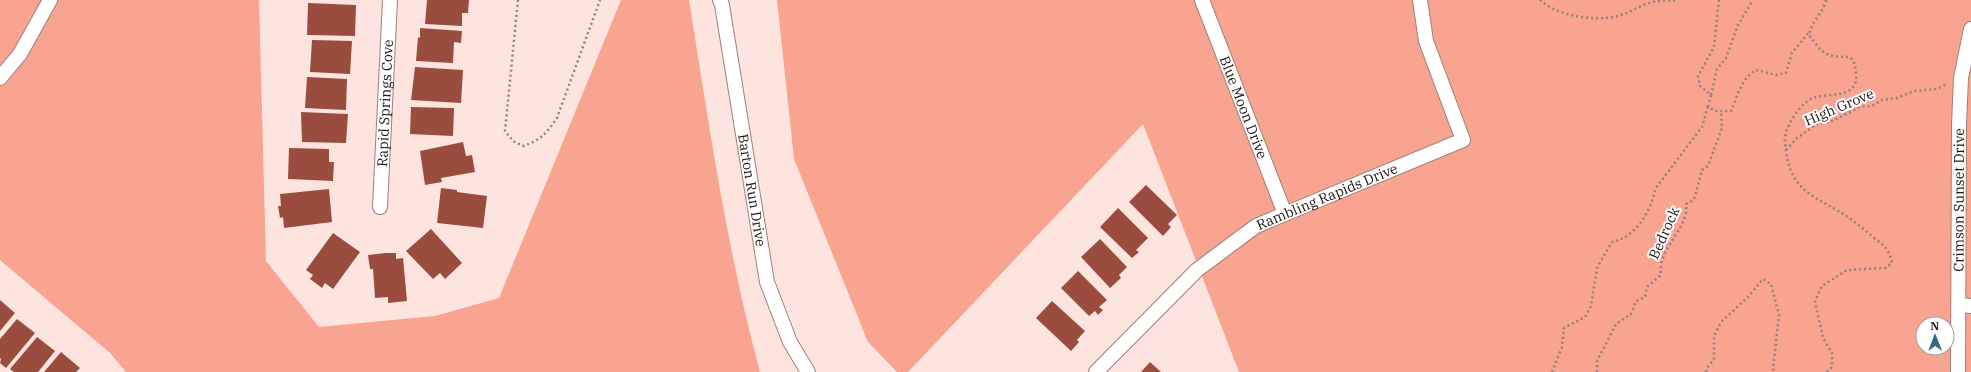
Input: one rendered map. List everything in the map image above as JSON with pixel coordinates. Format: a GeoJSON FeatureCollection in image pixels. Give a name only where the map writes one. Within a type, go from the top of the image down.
{"type":"FeatureCollection","features":[{"type":"Feature","properties":{"kind":"street"},"geometry":{"type":"LineString","coordinates":[[0,78],[20,54],[50,0]]}},
{"type":"Feature","properties":{"kind":"street","name":"Rapid Springs Cove"},"geometry":{"type":"LineString","coordinates":[[380,207],[390,0]]}},
{"type":"Feature","properties":{"kind":"street","name":"Barton Run Drive"},"geometry":{"type":"LineString","coordinates":[[720,0],[724,13],[767,282],[790,342],[808,372]]}},
{"type":"Feature","properties":{"kind":"street","name":"Blue Moon Drive"},"geometry":{"type":"LineString","coordinates":[[1202,0],[1285,214]]}},
{"type":"Feature","properties":{"kind":"street","name":"Rambling Rapids Drive"},"geometry":{"type":"LineString","coordinates":[[1096,372],[1198,270],[1256,226],[1463,140],[1426,41],[1420,0]]}},
{"type":"Feature","properties":{"kind":"street","name":"Crimson Sunset Drive"},"geometry":{"type":"LineString","coordinates":[[1958,372],[1965,305],[1965,125],[1961,78],[1971,28]]}},
{"type":"Feature","properties":{"kind":"path"},"geometry":{"type":"LineString","coordinates":[[518,0],[505,131],[513,141],[523,146],[536,142],[545,135],[557,118],[600,0]]}},
{"type":"Feature","properties":{"kind":"path"},"geometry":{"type":"LineString","coordinates":[[1540,0],[1544,4],[1568,15],[1591,18],[1618,16],[1650,2],[1677,0]]}},
{"type":"Feature","properties":{"kind":"path"},"geometry":{"type":"LineString","coordinates":[[1711,95],[1700,86],[1698,76],[1714,47],[1719,0]]}},
{"type":"Feature","properties":{"kind":"path"},"geometry":{"type":"LineString","coordinates":[[1552,372],[1562,347],[1564,328],[1585,318],[1591,306],[1597,268],[1612,242],[1623,240],[1640,224],[1653,202],[1655,189],[1702,127],[1717,69],[1726,58],[1738,25],[1753,0]]}},
{"type":"Feature","properties":{"kind":"path"},"geometry":{"type":"LineString","coordinates":[[1708,106],[1715,111],[1731,111],[1743,82],[1751,72],[1756,70],[1776,75],[1786,73],[1792,53],[1824,9],[1826,0]]}},
{"type":"Feature","properties":{"kind":"path"},"geometry":{"type":"LineString","coordinates":[[1810,30],[1809,35],[1822,53],[1832,57],[1850,57],[1855,62],[1857,80],[1853,88],[1843,94],[1813,98],[1803,105],[1794,115],[1784,141],[1790,171],[1804,191],[1852,220],[1890,251],[1892,263],[1884,268],[1847,270],[1822,286],[1815,300],[1823,338],[1832,353],[1832,367],[1828,372]]}},
{"type":"Feature","properties":{"kind":"path","name":"High Grove"},"geometry":{"type":"LineString","coordinates":[[1786,150],[1797,138],[1817,124],[1830,122],[1860,107],[1872,106],[1882,100],[1897,98],[1914,91],[1937,89],[1952,81]]}},
{"type":"Feature","properties":{"kind":"path","name":"Bedrock"},"geometry":{"type":"LineString","coordinates":[[1597,372],[1597,361],[1616,324],[1631,314],[1636,301],[1645,297],[1647,287],[1661,275],[1660,267],[1666,248],[1672,243],[1688,211],[1686,204],[1694,200],[1702,170],[1708,166],[1722,128],[1722,111]]}},
{"type":"Feature","properties":{"kind":"path"},"geometry":{"type":"LineString","coordinates":[[1706,372],[1706,368],[1714,359],[1714,336],[1721,322],[1748,297],[1763,279],[1771,284],[1779,316],[1773,369],[1775,372]]}},
{"type":"Feature","properties":{"kind":"shaded area"},"geometry":{"type":"Polygon","coordinates":[[[0,0],[259,0],[266,261],[319,327],[435,316],[499,298],[621,0],[689,0],[728,234],[748,326],[760,372],[126,372],[110,353],[0,260],[0,0]]]}},
{"type":"Feature","properties":{"kind":"shaded area"},"geometry":{"type":"Polygon","coordinates":[[[777,0],[1971,0],[1971,372],[1239,372],[1143,124],[908,372],[897,372],[868,342],[794,159],[777,0]]]}},
{"type":"Feature","properties":{"kind":"building"},"geometry":{"type":"Polygon","coordinates":[[[427,0],[469,0],[468,13],[462,13],[462,26],[425,24],[427,0]]]}},
{"type":"Feature","properties":{"kind":"building"},"geometry":{"type":"Polygon","coordinates":[[[308,3],[356,5],[355,36],[307,35],[308,3]]]}},
{"type":"Feature","properties":{"kind":"building"},"geometry":{"type":"Polygon","coordinates":[[[420,28],[462,31],[461,43],[454,42],[453,63],[416,61],[418,37],[420,38],[420,28]]]}},
{"type":"Feature","properties":{"kind":"building"},"geometry":{"type":"Polygon","coordinates":[[[312,40],[352,41],[350,74],[310,72],[312,40]]]}},
{"type":"Feature","properties":{"kind":"building"},"geometry":{"type":"Polygon","coordinates":[[[415,67],[463,70],[461,103],[411,100],[415,67]]]}},
{"type":"Feature","properties":{"kind":"building"},"geometry":{"type":"Polygon","coordinates":[[[307,77],[347,79],[346,110],[305,108],[307,77]]]}},
{"type":"Feature","properties":{"kind":"building"},"geometry":{"type":"Polygon","coordinates":[[[411,107],[454,108],[453,136],[410,134],[411,107]]]}},
{"type":"Feature","properties":{"kind":"building"},"geometry":{"type":"Polygon","coordinates":[[[301,112],[348,114],[346,143],[302,142],[301,112]]]}},
{"type":"Feature","properties":{"kind":"building"},"geometry":{"type":"Polygon","coordinates":[[[463,142],[466,156],[472,155],[475,172],[441,178],[442,182],[425,185],[420,151],[463,142]]]}},
{"type":"Feature","properties":{"kind":"building"},"geometry":{"type":"Polygon","coordinates":[[[289,148],[329,149],[329,162],[334,162],[333,181],[288,179],[289,148]]]}},
{"type":"Feature","properties":{"kind":"building"},"geometry":{"type":"Polygon","coordinates":[[[1146,185],[1177,215],[1168,224],[1171,227],[1163,236],[1129,202],[1146,185]]]}},
{"type":"Feature","properties":{"kind":"building"},"geometry":{"type":"Polygon","coordinates":[[[441,188],[487,196],[483,228],[437,223],[441,188]]]}},
{"type":"Feature","properties":{"kind":"building"},"geometry":{"type":"Polygon","coordinates":[[[329,189],[332,222],[284,228],[283,217],[280,218],[278,206],[281,206],[280,194],[329,189]]]}},
{"type":"Feature","properties":{"kind":"building"},"geometry":{"type":"Polygon","coordinates":[[[1118,208],[1148,238],[1136,250],[1139,252],[1132,258],[1100,227],[1118,208]]]}},
{"type":"Feature","properties":{"kind":"building"},"geometry":{"type":"Polygon","coordinates":[[[431,229],[462,263],[445,279],[440,273],[433,279],[406,251],[431,229]]]}},
{"type":"Feature","properties":{"kind":"building"},"geometry":{"type":"Polygon","coordinates":[[[333,233],[360,252],[333,289],[325,283],[322,288],[310,279],[313,275],[306,270],[333,233]]]}},
{"type":"Feature","properties":{"kind":"building"},"geometry":{"type":"Polygon","coordinates":[[[1100,239],[1127,267],[1119,275],[1121,278],[1110,288],[1081,257],[1100,239]]]}},
{"type":"Feature","properties":{"kind":"building"},"geometry":{"type":"Polygon","coordinates":[[[396,253],[396,259],[403,258],[407,301],[388,303],[388,297],[375,298],[373,269],[370,269],[368,255],[396,253]]]}},
{"type":"Feature","properties":{"kind":"building"},"geometry":{"type":"Polygon","coordinates":[[[1078,271],[1107,300],[1099,307],[1103,310],[1098,315],[1095,311],[1089,316],[1061,288],[1078,271]]]}},
{"type":"Feature","properties":{"kind":"building"},"geometry":{"type":"Polygon","coordinates":[[[0,300],[15,313],[0,331],[0,300]]]}},
{"type":"Feature","properties":{"kind":"building"},"geometry":{"type":"Polygon","coordinates":[[[1052,301],[1085,331],[1077,340],[1079,342],[1071,351],[1036,318],[1052,301]]]}},
{"type":"Feature","properties":{"kind":"building"},"geometry":{"type":"Polygon","coordinates":[[[17,319],[35,333],[6,368],[0,363],[0,339],[17,319]]]}},
{"type":"Feature","properties":{"kind":"building"},"geometry":{"type":"Polygon","coordinates":[[[37,337],[55,351],[38,372],[14,372],[10,369],[37,337]]]}},
{"type":"Feature","properties":{"kind":"building"},"geometry":{"type":"Polygon","coordinates":[[[61,352],[80,368],[76,372],[44,372],[61,352]]]}},
{"type":"Feature","properties":{"kind":"building"},"geometry":{"type":"Polygon","coordinates":[[[1150,362],[1161,372],[1141,372],[1150,362]]]}}]}
